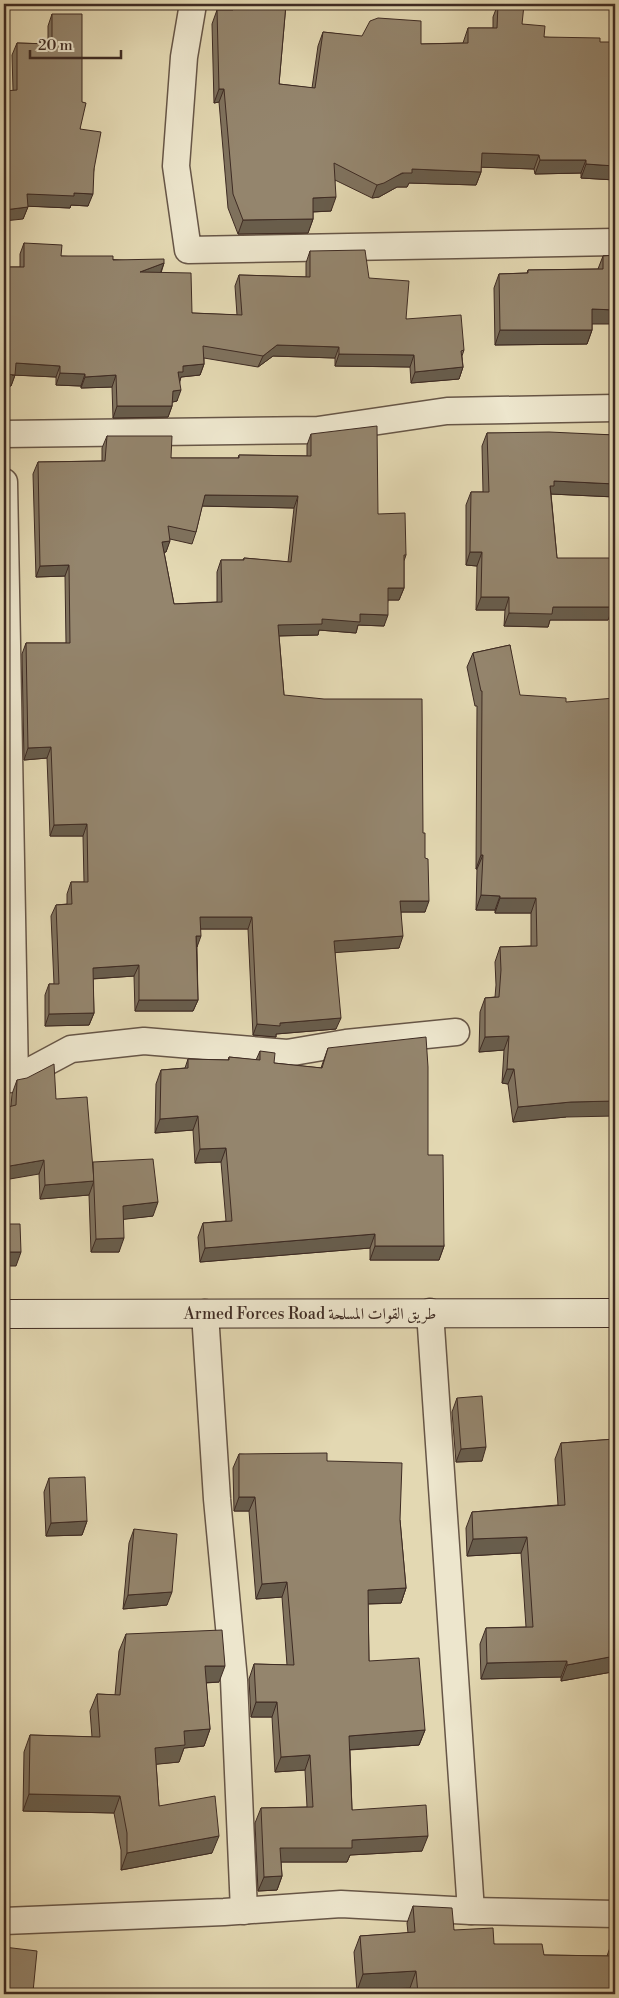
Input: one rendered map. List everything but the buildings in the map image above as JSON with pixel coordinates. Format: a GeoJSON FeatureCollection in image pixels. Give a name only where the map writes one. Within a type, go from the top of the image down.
{"type":"FeatureCollection","features":[{"type":"Feature","properties":{"kind":"street"},"geometry":{"type":"LineString","coordinates":[[194,4],[184,57],[176,166],[188,250],[615,242]]}},
{"type":"Feature","properties":{"kind":"street"},"geometry":{"type":"LineString","coordinates":[[4,434],[318,430],[447,411],[615,408]]}},
{"type":"Feature","properties":{"kind":"street"},"geometry":{"type":"LineString","coordinates":[[4,482],[9,1079],[71,1049],[144,1041],[192,1047],[287,1053],[346,1043],[456,1032]]}},
{"type":"Feature","properties":{"kind":"street"},"geometry":{"type":"LineString","coordinates":[[430,1312],[470,1910]]}},
{"type":"Feature","properties":{"kind":"street"},"geometry":{"type":"LineString","coordinates":[[205,1313],[217,1499],[234,1680],[244,1911]]}},
{"type":"Feature","properties":{"kind":"street","name":"Armed Forces Road طريق القوات المسلحة"},"geometry":{"type":"LineString","coordinates":[[4,1314],[615,1313]]}},
{"type":"Feature","properties":{"kind":"street"},"geometry":{"type":"LineString","coordinates":[[4,1920],[244,1911],[341,1904],[615,1914]]}}]}
